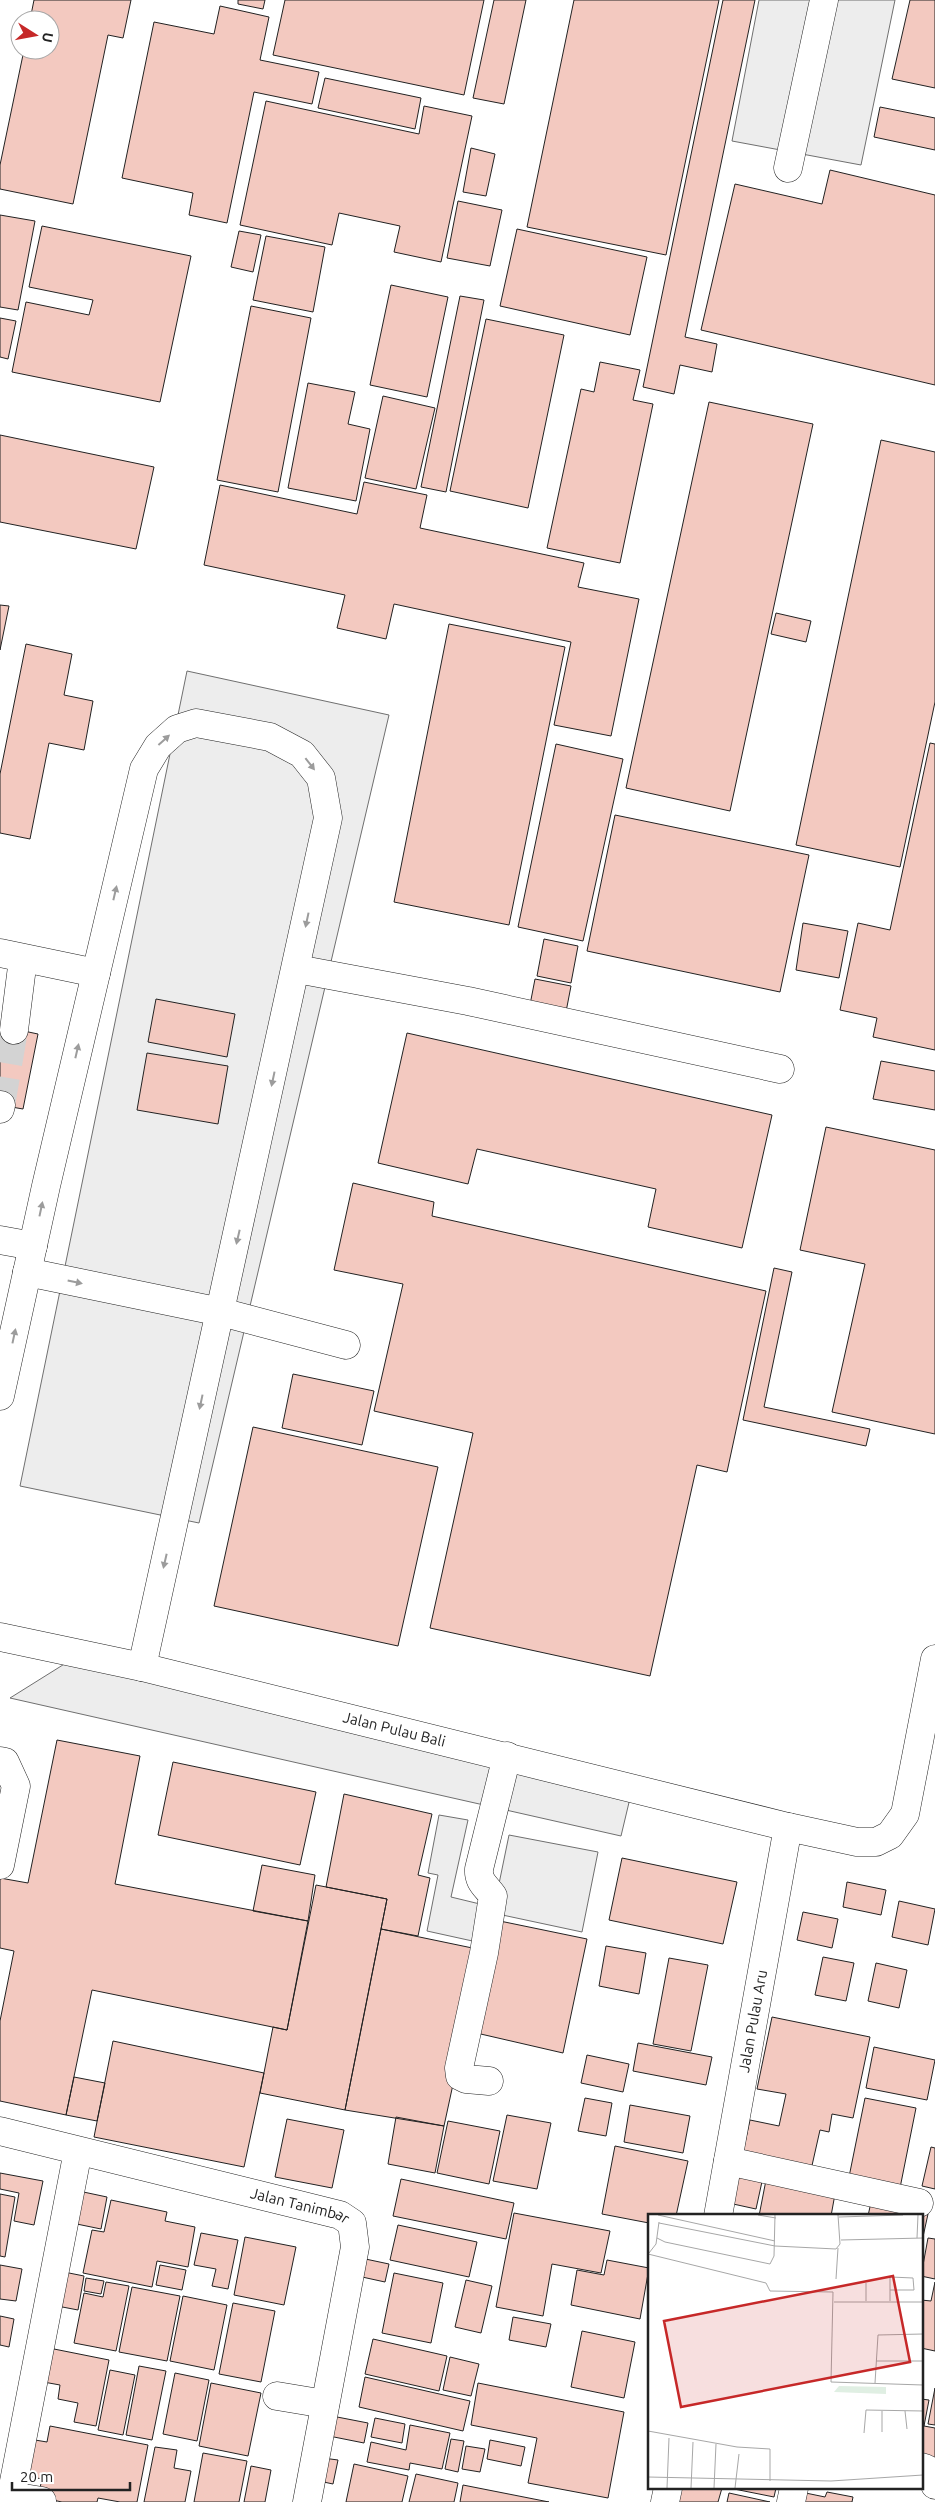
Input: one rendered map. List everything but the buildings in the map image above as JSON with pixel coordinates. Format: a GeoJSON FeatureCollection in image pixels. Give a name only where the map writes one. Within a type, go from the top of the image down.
{"type":"FeatureCollection","features":[{"type":"Feature","properties":{"kind":"street"},"geometry":{"type":"LineString","coordinates":[[788,168],[824,0]]}},
{"type":"Feature","properties":{"kind":"street"},"geometry":{"type":"LineString","coordinates":[[0,1396],[144,769],[158,746],[171,734],[177,729],[196,723],[270,737],[302,754],[321,778],[328,818],[297,969],[142,1667]]}},
{"type":"Feature","properties":{"kind":"street"},"geometry":{"type":"LineString","coordinates":[[14,1030],[12,956],[96,973]]}},
{"type":"Feature","properties":{"kind":"street"},"geometry":{"type":"LineString","coordinates":[[297,969],[468,1001],[780,1069]]}},
{"type":"Feature","properties":{"kind":"street"},"geometry":{"type":"LineString","coordinates":[[0,1240],[30,1259],[346,1345]]}},
{"type":"Feature","properties":{"kind":"street","name":"Jalan Pulau Bali"},"geometry":{"type":"LineString","coordinates":[[0,1638],[142,1667],[788,1827],[857,1842],[876,1842],[890,1836],[905,1814],[935,1659]]}},
{"type":"Feature","properties":{"kind":"street"},"geometry":{"type":"LineString","coordinates":[[489,2081],[466,2079],[460,2076],[458,2068],[484,1953],[493,1896],[482,1884],[478,1876],[479,1869],[507,1756]]}},
{"type":"Feature","properties":{"kind":"street"},"geometry":{"type":"LineString","coordinates":[[0,1761],[5,1762],[16,1786],[0,1865]]}},
{"type":"Feature","properties":{"kind":"street","name":"Jalan Pulau Aru"},"geometry":{"type":"LineString","coordinates":[[718,2214],[788,1827]]}},
{"type":"Feature","properties":{"kind":"street","name":"Jalan Tanimbar"},"geometry":{"type":"LineString","coordinates":[[0,2132],[340,2215],[352,2223],[355,2247],[307,2502]]}},
{"type":"Feature","properties":{"kind":"street"},"geometry":{"type":"LineString","coordinates":[[42,2501],[10,2499],[78,2152]]}},
{"type":"Feature","properties":{"kind":"street"},"geometry":{"type":"LineString","coordinates":[[728,2161],[919,2203]]}},
{"type":"Feature","properties":{"kind":"street"},"geometry":{"type":"LineString","coordinates":[[277,2396],[325,2404]]}},
{"type":"Feature","properties":{"kind":"street"},"geometry":{"type":"LineString","coordinates":[[922,2467],[927,2468],[934,2476],[935,2485]]}},
{"type":"Feature","properties":{"kind":"street"},"geometry":{"type":"LineString","coordinates":[[933,2502],[935,2493]]}},
{"type":"Feature","properties":{"kind":"shaded area"},"geometry":{"type":"Polygon","coordinates":[[[759,0],[895,0],[861,165],[732,141],[759,0]]]}},
{"type":"Feature","properties":{"kind":"shaded area"},"geometry":{"type":"Polygon","coordinates":[[[187,671],[389,715],[199,1523],[20,1486],[187,671]]]}},
{"type":"Feature","properties":{"kind":"shaded area"},"geometry":{"type":"Polygon","coordinates":[[[66,1663],[631,1794],[621,1836],[10,1698],[66,1663]]]}},
{"type":"Feature","properties":{"kind":"shaded area"},"geometry":{"type":"Polygon","coordinates":[[[439,1815],[468,1820],[451,1897],[484,1905],[477,1942],[427,1931],[438,1875],[428,1873],[439,1815]]]}},
{"type":"Feature","properties":{"kind":"shaded area"},"geometry":{"type":"Polygon","coordinates":[[[509,1835],[598,1852],[582,1932],[493,1913],[509,1835]]]}},
{"type":"Feature","properties":{"kind":"tunnel"},"geometry":{"type":"LineString","coordinates":[[1,1105],[14,1030]]}}]}
